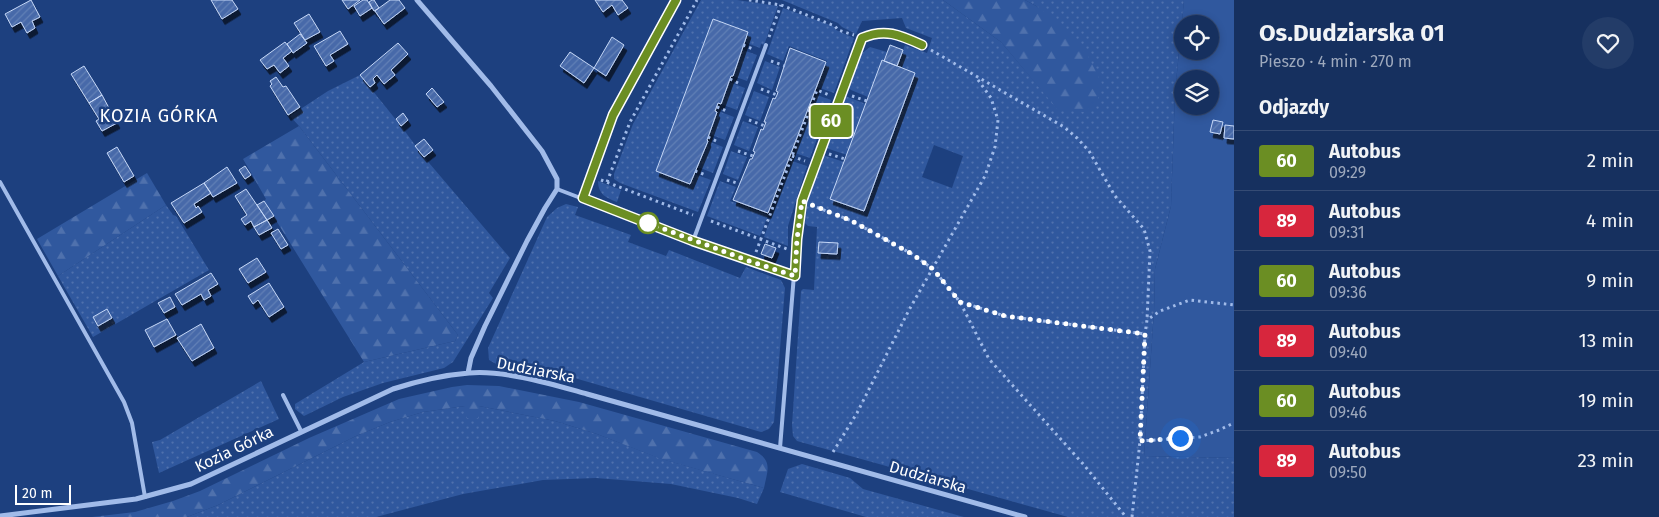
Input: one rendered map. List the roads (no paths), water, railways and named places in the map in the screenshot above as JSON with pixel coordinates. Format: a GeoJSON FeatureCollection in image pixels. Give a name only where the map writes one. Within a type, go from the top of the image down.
{"type":"FeatureCollection","features":[{"type":"Feature","properties":{"kind":"street"},"geometry":{"type":"LineString","coordinates":[[417,0],[491,86],[542,151],[556,174],[557,189]]}},
{"type":"Feature","properties":{"kind":"street","name":"Dudziarska"},"geometry":{"type":"LineString","coordinates":[[557,189],[485,326],[471,358],[468,373],[510,376],[559,386],[1025,517]]}},
{"type":"Feature","properties":{"kind":"street","name":"Kozia Górka"},"geometry":{"type":"LineString","coordinates":[[0,516],[136,499],[191,484],[393,388],[425,379],[468,373]]}},
{"type":"Feature","properties":{"kind":"lane"},"geometry":{"type":"LineString","coordinates":[[583,198],[613,115],[676,0]]}},
{"type":"Feature","properties":{"kind":"lane"},"geometry":{"type":"LineString","coordinates":[[780,448],[797,234],[802,201],[819,150],[862,38],[873,33],[888,33],[899,35],[922,45]]}},
{"type":"Feature","properties":{"kind":"lane"},"geometry":{"type":"LineString","coordinates":[[693,241],[766,45]]}},
{"type":"Feature","properties":{"kind":"lane"},"geometry":{"type":"LineString","coordinates":[[0,182],[124,402],[132,423],[145,497]]}},
{"type":"Feature","properties":{"kind":"lane"},"geometry":{"type":"LineString","coordinates":[[557,189],[693,241],[795,276]]}},
{"type":"Feature","properties":{"kind":"lane"},"geometry":{"type":"LineString","coordinates":[[283,394],[301,431]]}},
{"type":"Feature","properties":{"kind":"district","name":"KOZIA GÓRKA"},"geometry":{"type":"Point","coordinates":[159,116]}}]}
